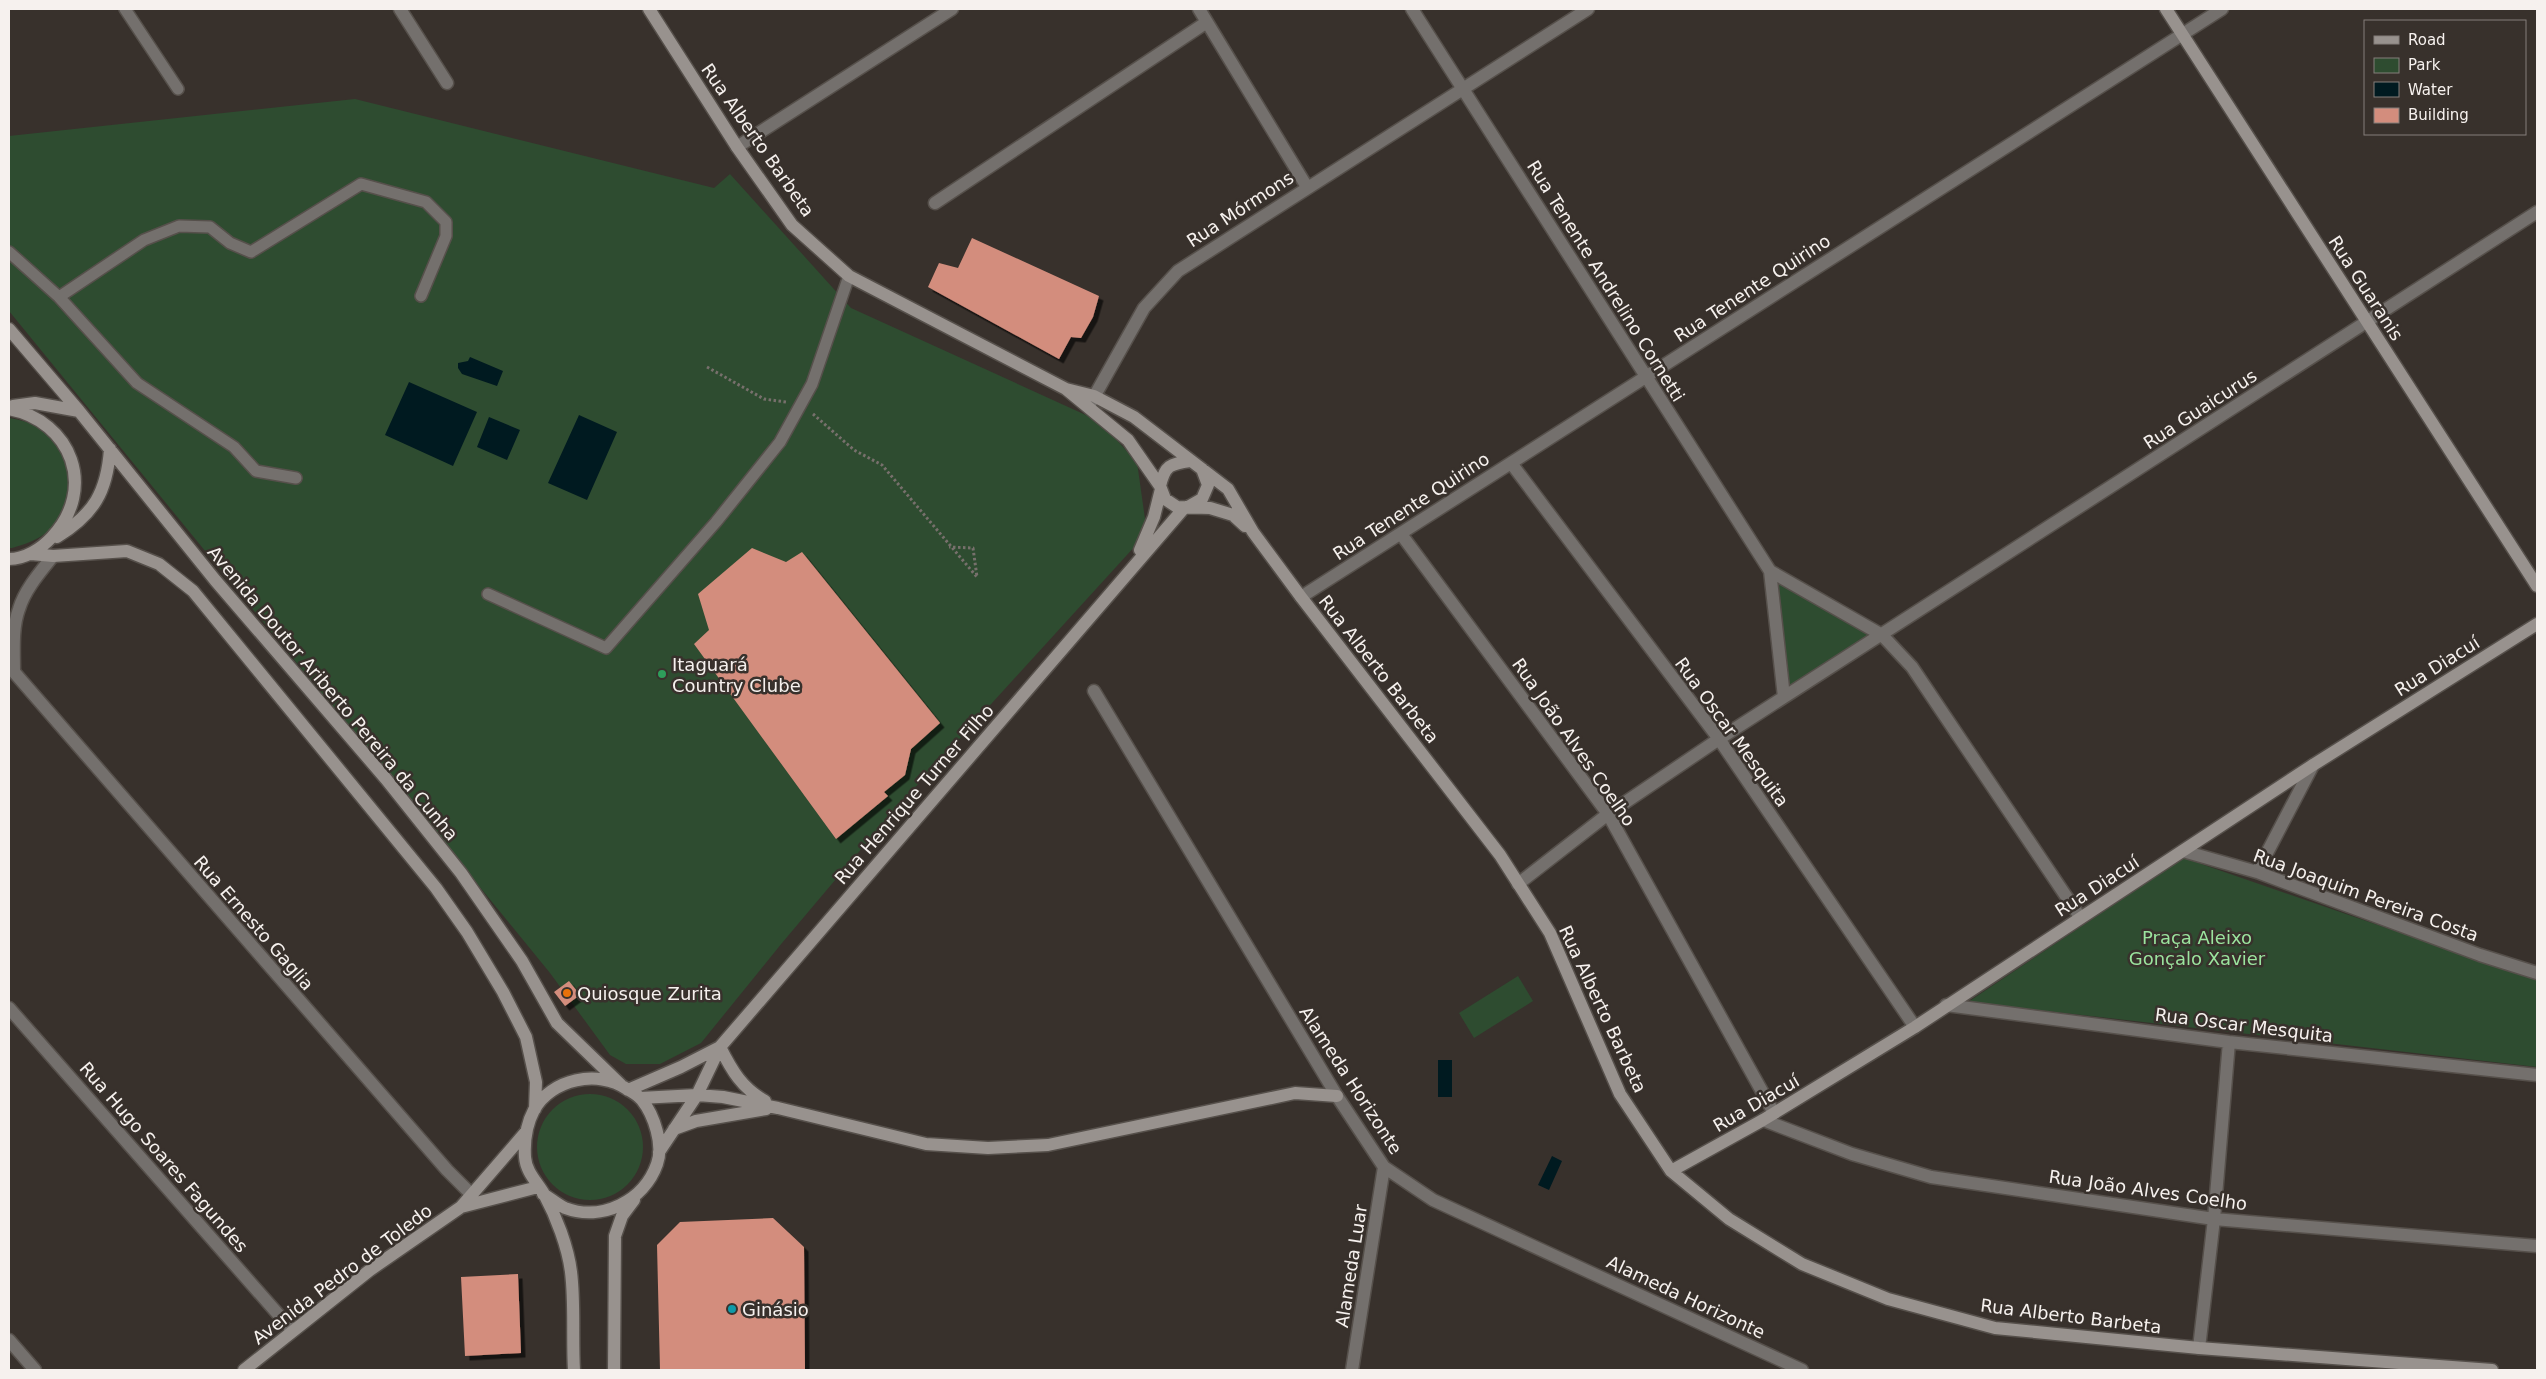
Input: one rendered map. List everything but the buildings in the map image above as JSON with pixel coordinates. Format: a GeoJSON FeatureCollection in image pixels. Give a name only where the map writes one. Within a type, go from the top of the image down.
{"type":"FeatureCollection","features":[{"type":"Feature","properties":{"kind":"main road","name":"Rua Alberto Barbeta"},"geometry":{"type":"LineString","coordinates":[[650,9],[738,147],[792,225],[850,276],[1066,389],[1094,396],[1134,418],[1190,461]]}},
{"type":"Feature","properties":{"kind":"main road","name":"Rua Guaranis"},"geometry":{"type":"LineString","coordinates":[[2166,9],[2537,586]]}},
{"type":"Feature","properties":{"kind":"main road","name":"Avenida Doutor Ariberto Pereira da Cunha"},"geometry":{"type":"LineString","coordinates":[[9,329],[79,410],[197,558],[386,779],[461,873],[522,961],[557,1023],[624,1087]]}},
{"type":"Feature","properties":{"kind":"main road","name":"Rua Alberto Barbeta"},"geometry":{"type":"LineString","coordinates":[[1066,389],[1087,409],[1128,440],[1161,487]]}},
{"type":"Feature","properties":{"kind":"main road"},"geometry":{"type":"LineString","coordinates":[[9,408],[35,403],[79,410]]}},
{"type":"Feature","properties":{"kind":"main road"},"geometry":{"type":"LineString","coordinates":[[9,408],[27,412],[50,426],[67,448],[75,473],[74,501],[63,526],[49,550]]}},
{"type":"Feature","properties":{"kind":"main road"},"geometry":{"type":"LineString","coordinates":[[49,550],[78,524],[100,495],[108,474],[110,449]]}},
{"type":"Feature","properties":{"kind":"main road"},"geometry":{"type":"LineString","coordinates":[[1134,564],[1151,525],[1164,472],[1173,463],[1190,461],[1228,489],[1253,532]]}},
{"type":"Feature","properties":{"kind":"main road"},"geometry":{"type":"LineString","coordinates":[[1185,508],[1202,499],[1208,485],[1202,469]]}},
{"type":"Feature","properties":{"kind":"main road"},"geometry":{"type":"LineString","coordinates":[[1161,487],[1166,499],[1177,507],[1210,508],[1233,515],[1253,532]]}},
{"type":"Feature","properties":{"kind":"main road","name":"Rua Henrique Turner Filho"},"geometry":{"type":"LineString","coordinates":[[658,1152],[697,1096],[720,1047],[1134,564],[1185,508]]}},
{"type":"Feature","properties":{"kind":"main road","name":"Rua Alberto Barbeta"},"geometry":{"type":"LineString","coordinates":[[1253,532],[1500,855],[1550,933],[1620,1094],[1672,1171],[1729,1220],[1802,1264],[1888,1300],[1995,1328],[2199,1348],[2492,1370]]}},
{"type":"Feature","properties":{"kind":"main road"},"geometry":{"type":"LineString","coordinates":[[11,560],[49,550],[127,551],[159,564],[193,592],[430,881],[467,932],[503,992],[526,1037],[536,1082],[535,1109]]}},
{"type":"Feature","properties":{"kind":"main road","name":"Rua Diacuí"},"geometry":{"type":"LineString","coordinates":[[1672,1171],[1769,1116],[1915,1027],[2313,765],[2537,624]]}},
{"type":"Feature","properties":{"kind":"main road"},"geometry":{"type":"LineString","coordinates":[[720,1047],[733,1074],[750,1093],[778,1108]]}},
{"type":"Feature","properties":{"kind":"main road","name":"Rua Henrique Turner Filho"},"geometry":{"type":"LineString","coordinates":[[624,1087],[681,1067],[720,1047]]}},
{"type":"Feature","properties":{"kind":"main road"},"geometry":{"type":"LineString","coordinates":[[574,1370],[571,1271],[560,1232],[541,1190],[532,1178],[525,1160],[525,1133],[535,1109],[551,1091],[568,1082],[595,1078],[624,1087],[640,1098],[658,1135],[658,1164],[622,1216],[615,1236],[614,1370]]}},
{"type":"Feature","properties":{"kind":"main road"},"geometry":{"type":"LineString","coordinates":[[640,1098],[722,1097],[778,1108],[926,1144],[988,1148],[1048,1144],[1295,1093],[1337,1096]]}},
{"type":"Feature","properties":{"kind":"main road"},"geometry":{"type":"LineString","coordinates":[[674,1129],[696,1121],[778,1108]]}},
{"type":"Feature","properties":{"kind":"main road","name":"Avenida Pedro de Toledo"},"geometry":{"type":"LineString","coordinates":[[244,1370],[370,1270],[461,1207],[525,1133]]}},
{"type":"Feature","properties":{"kind":"main road"},"geometry":{"type":"LineString","coordinates":[[541,1190],[565,1208],[595,1213],[616,1208],[640,1191]]}},
{"type":"Feature","properties":{"kind":"main road","name":"Avenida Pedro de Toledo"},"geometry":{"type":"LineString","coordinates":[[461,1207],[541,1190]]}},
{"type":"Feature","properties":{"kind":"street"},"geometry":{"type":"LineString","coordinates":[[400,9],[447,83]]}},
{"type":"Feature","properties":{"kind":"street"},"geometry":{"type":"LineString","coordinates":[[738,147],[952,9]]}},
{"type":"Feature","properties":{"kind":"street"},"geometry":{"type":"LineString","coordinates":[[1199,9],[1307,187]]}},
{"type":"Feature","properties":{"kind":"street","name":"Rua Tenente Andrelino Cornetti"},"geometry":{"type":"LineString","coordinates":[[1412,9],[1770,571]]}},
{"type":"Feature","properties":{"kind":"street","name":"Rua Mórmons"},"geometry":{"type":"LineString","coordinates":[[1087,409],[1144,308],[1178,271],[1588,9]]}},
{"type":"Feature","properties":{"kind":"street","name":"Rua Tenente Quirino"},"geometry":{"type":"LineString","coordinates":[[1301,597],[2222,9]]}},
{"type":"Feature","properties":{"kind":"street"},"geometry":{"type":"LineString","coordinates":[[935,203],[1207,22]]}},
{"type":"Feature","properties":{"kind":"street","name":"Rua Guaicurus"},"geometry":{"type":"LineString","coordinates":[[1518,884],[1608,814],[1719,739],[2537,212]]}},
{"type":"Feature","properties":{"kind":"street","name":"Rua Oscar Mesquita"},"geometry":{"type":"LineString","coordinates":[[1511,463],[1719,739],[1915,1027]]}},
{"type":"Feature","properties":{"kind":"street","name":"Rua João Alves Coelho"},"geometry":{"type":"LineString","coordinates":[[1401,534],[1608,814],[1769,1116],[1852,1154],[1931,1177],[2214,1218],[2537,1246]]}},
{"type":"Feature","properties":{"kind":"street"},"geometry":{"type":"LineString","coordinates":[[11,670],[19,608],[49,550]]}},
{"type":"Feature","properties":{"kind":"street"},"geometry":{"type":"LineString","coordinates":[[1770,571],[1882,635],[1912,667],[2080,917]]}},
{"type":"Feature","properties":{"kind":"street"},"geometry":{"type":"LineString","coordinates":[[1770,571],[1784,698]]}},
{"type":"Feature","properties":{"kind":"street","name":"Rua Ernesto Gaglia"},"geometry":{"type":"LineString","coordinates":[[11,670],[440,1163],[471,1194]]}},
{"type":"Feature","properties":{"kind":"street","name":"Alameda Horizonte"},"geometry":{"type":"LineString","coordinates":[[1094,692],[1337,1096],[1384,1167],[1434,1200],[1802,1370]]}},
{"type":"Feature","properties":{"kind":"street"},"geometry":{"type":"LineString","coordinates":[[2257,872],[2313,765]]}},
{"type":"Feature","properties":{"kind":"street","name":"Rua Joaquim Pereira Costa"},"geometry":{"type":"LineString","coordinates":[[2183,851],[2257,872],[2480,955],[2537,973]]}},
{"type":"Feature","properties":{"kind":"street","name":"Rua Oscar Mesquita"},"geometry":{"type":"LineString","coordinates":[[1946,1006],[2230,1042],[2537,1075]]}},
{"type":"Feature","properties":{"kind":"street","name":"Rua Hugo Soares Fagundes"},"geometry":{"type":"LineString","coordinates":[[9,1008],[292,1330]]}},
{"type":"Feature","properties":{"kind":"street"},"geometry":{"type":"LineString","coordinates":[[2199,1348],[2214,1218],[2230,1042]]}},
{"type":"Feature","properties":{"kind":"street","name":"Alameda Luar"},"geometry":{"type":"LineString","coordinates":[[1352,1370],[1384,1167]]}},
{"type":"Feature","properties":{"kind":"street"},"geometry":{"type":"LineString","coordinates":[[9,1340],[35,1370]]}},
{"type":"Feature","properties":{"kind":"lane"},"geometry":{"type":"LineString","coordinates":[[126,9],[178,89]]}},
{"type":"Feature","properties":{"kind":"lane"},"geometry":{"type":"LineString","coordinates":[[59,297],[144,240],[179,226],[210,227],[230,243],[251,252],[362,184],[426,202],[446,222],[446,236],[421,296]]}},
{"type":"Feature","properties":{"kind":"lane"},"geometry":{"type":"LineString","coordinates":[[9,252],[59,297],[137,384],[234,447],[256,471],[296,478]]}},
{"type":"Feature","properties":{"kind":"lane"},"geometry":{"type":"LineString","coordinates":[[488,594],[606,648],[722,515],[780,442],[812,384],[850,276]]}},
{"type":"Feature","properties":{"kind":"path"},"geometry":{"type":"LineString","coordinates":[[707,367],[764,399],[801,403],[854,450],[882,465],[950,547],[976,578],[973,548],[950,547]]}},
{"type":"Feature","properties":{"kind":"green space","name":"Itaguará Country Clube"},"geometry":{"type":"Polygon","coordinates":[[[355,99],[714,188],[730,174],[851,308],[1099,421],[1137,462],[1147,533],[890,815],[701,1043],[660,1064],[626,1064],[610,1055],[550,973],[9,311],[9,136],[355,99]]]}},
{"type":"Feature","properties":{"kind":"green space"},"geometry":{"type":"Polygon","coordinates":[[[9,418],[36,426],[55,441],[67,466],[69,479],[64,507],[58,519],[49,530],[36,539],[12,548],[9,548],[9,418]]]}},
{"type":"Feature","properties":{"kind":"green space"},"geometry":{"type":"Polygon","coordinates":[[[1774,577],[1876,635],[1784,694],[1774,577]]]}},
{"type":"Feature","properties":{"kind":"green space","name":"Praça Aleixo Gonçalo Xavier"},"geometry":{"type":"Polygon","coordinates":[[[2184,858],[2537,980],[2537,1067],[1968,1002],[2184,858]]]}},
{"type":"Feature","properties":{"kind":"green space"},"geometry":{"type":"Polygon","coordinates":[[[1518,976],[1533,1001],[1474,1038],[1459,1013],[1518,976]]]}},
{"type":"Feature","properties":{"kind":"green space"},"geometry":{"type":"Polygon","coordinates":[[[590,1094],[610,1098],[628,1109],[639,1127],[643,1147],[639,1167],[628,1185],[610,1196],[590,1200],[570,1196],[552,1185],[541,1167],[537,1147],[541,1127],[552,1109],[570,1098],[590,1094]]]}},
{"type":"Feature","properties":{"kind":"water"},"geometry":{"type":"Polygon","coordinates":[[[470,357],[503,371],[497,386],[462,374],[458,368],[458,363],[468,361],[470,357]]]}},
{"type":"Feature","properties":{"kind":"water"},"geometry":{"type":"Polygon","coordinates":[[[409,382],[477,412],[453,466],[385,435],[409,382]]]}},
{"type":"Feature","properties":{"kind":"water"},"geometry":{"type":"Polygon","coordinates":[[[579,415],[617,432],[587,500],[548,483],[579,415]]]}},
{"type":"Feature","properties":{"kind":"water"},"geometry":{"type":"Polygon","coordinates":[[[489,417],[520,430],[507,460],[477,447],[489,417]]]}},
{"type":"Feature","properties":{"kind":"water"},"geometry":{"type":"Polygon","coordinates":[[[1438,1060],[1452,1060],[1452,1097],[1438,1097],[1438,1060]]]}},
{"type":"Feature","properties":{"kind":"water"},"geometry":{"type":"Polygon","coordinates":[[[1552,1156],[1562,1161],[1549,1190],[1538,1185],[1552,1156]]]}},
{"type":"Feature","properties":{"kind":"place","name":"Itaguará Country Clube"},"geometry":{"type":"Point","coordinates":[662,674]}},
{"type":"Feature","properties":{"kind":"place","name":"Quiosque Zurita"},"geometry":{"type":"Point","coordinates":[567,993]}},
{"type":"Feature","properties":{"kind":"place","name":"Ginásio"},"geometry":{"type":"Point","coordinates":[732,1309]}}]}
